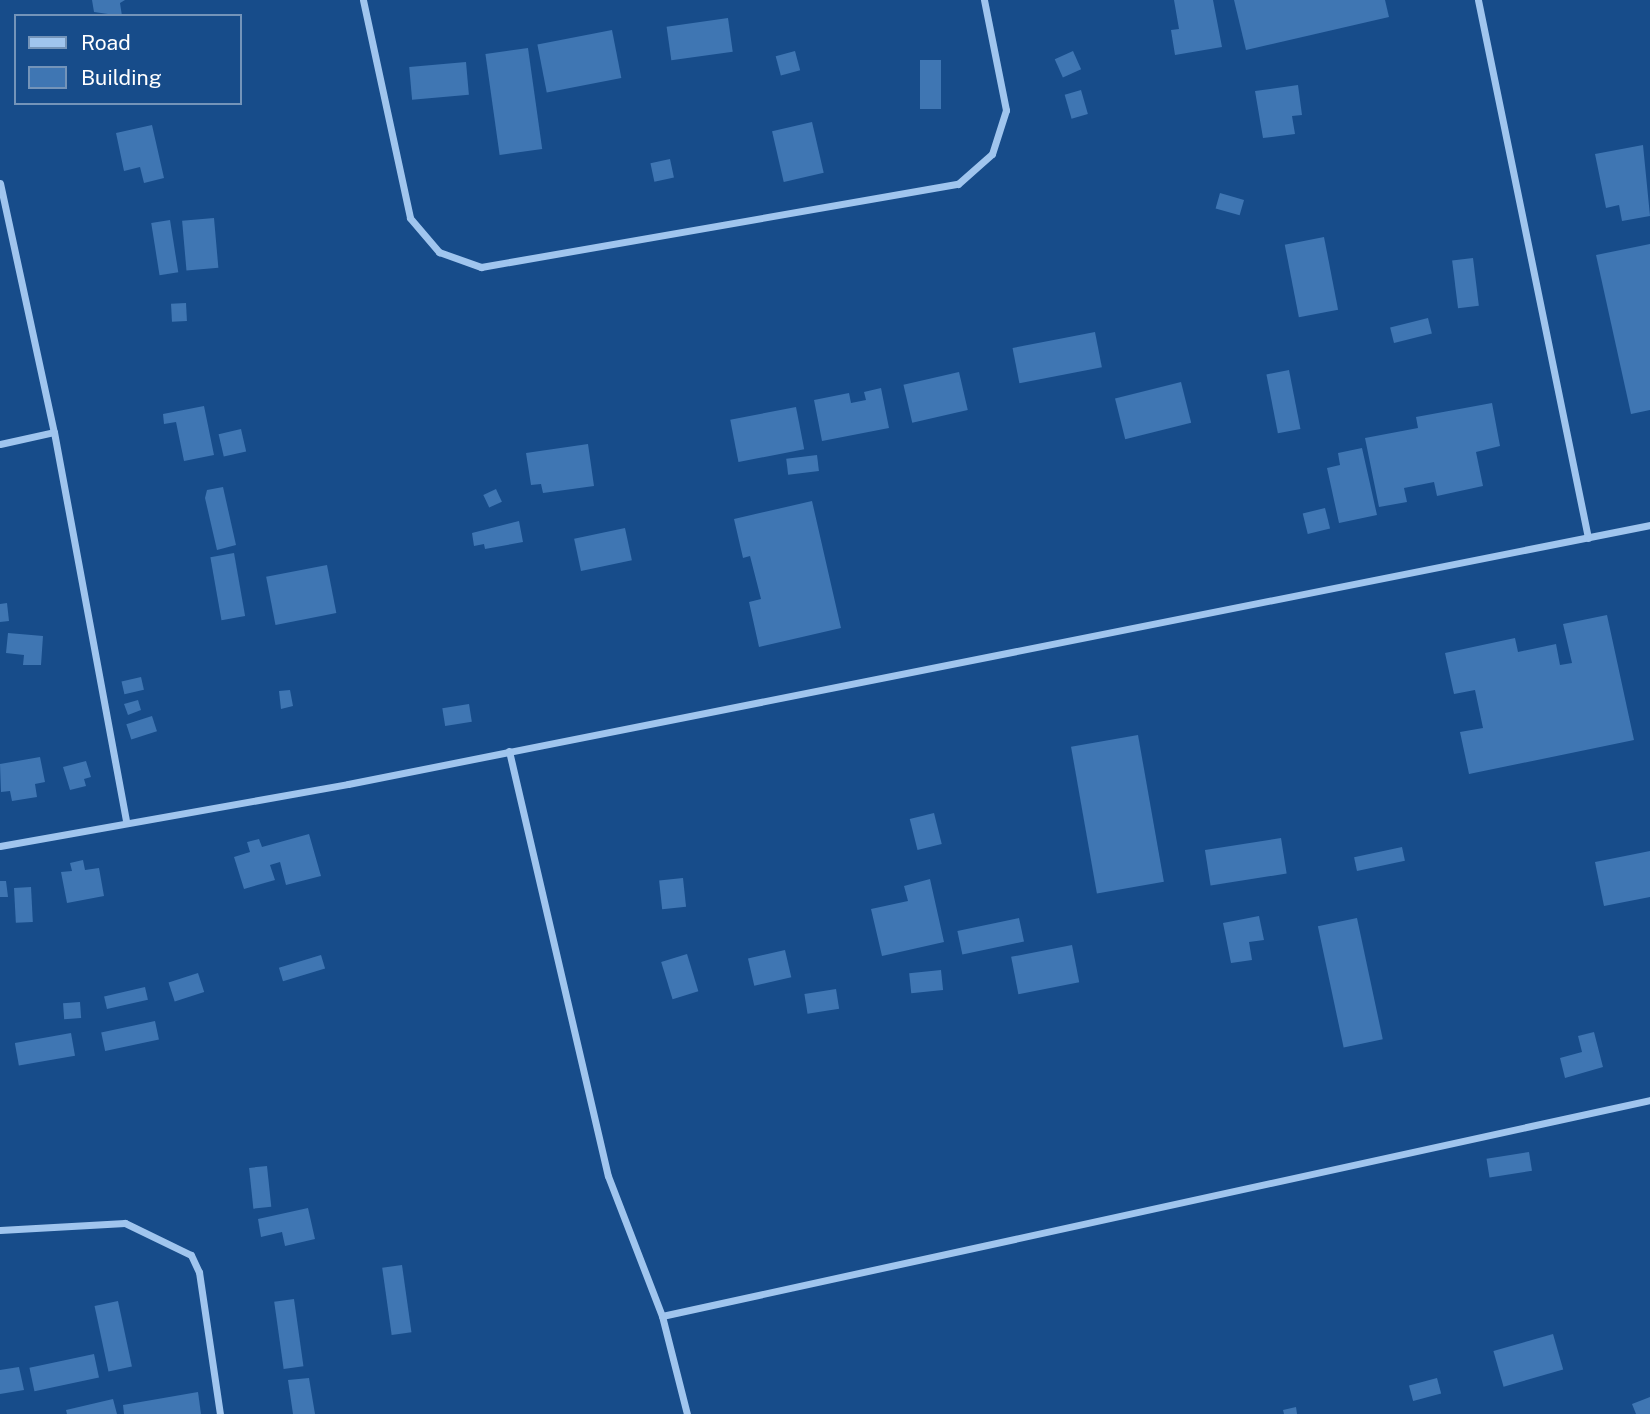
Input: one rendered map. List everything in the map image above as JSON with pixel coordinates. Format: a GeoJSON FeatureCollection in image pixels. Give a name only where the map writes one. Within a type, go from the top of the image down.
{"type":"FeatureCollection","features":[{"type":"Feature","properties":{"kind":"street"},"geometry":{"type":"LineString","coordinates":[[363,0],[410,218],[439,251],[481,267],[958,184],[992,154],[1006,110],[984,0]]}},
{"type":"Feature","properties":{"kind":"street"},"geometry":{"type":"LineString","coordinates":[[1478,0],[1588,538]]}},
{"type":"Feature","properties":{"kind":"street"},"geometry":{"type":"LineString","coordinates":[[0,183],[54,432],[126,821]]}},
{"type":"Feature","properties":{"kind":"street"},"geometry":{"type":"LineString","coordinates":[[0,444],[54,432]]}},
{"type":"Feature","properties":{"kind":"street"},"geometry":{"type":"LineString","coordinates":[[0,846],[126,821],[348,784],[1650,525]]}},
{"type":"Feature","properties":{"kind":"street"},"geometry":{"type":"LineString","coordinates":[[509,751],[608,1176],[662,1316],[687,1414]]}},
{"type":"Feature","properties":{"kind":"street"},"geometry":{"type":"LineString","coordinates":[[662,1316],[1650,1100]]}},
{"type":"Feature","properties":{"kind":"street"},"geometry":{"type":"LineString","coordinates":[[0,1230],[125,1223],[191,1255],[199,1272],[220,1414]]}},
{"type":"Feature","properties":{"kind":"building"},"geometry":{"type":"Polygon","coordinates":[[[92,0],[125,0],[120,3],[122,14],[94,12],[92,0]]]}},
{"type":"Feature","properties":{"kind":"building"},"geometry":{"type":"Polygon","coordinates":[[[1174,0],[1213,0],[1222,47],[1175,55],[1171,30],[1179,29],[1174,0]]]}},
{"type":"Feature","properties":{"kind":"building"},"geometry":{"type":"Polygon","coordinates":[[[1234,0],[1385,0],[1389,17],[1246,50],[1234,0]]]}},
{"type":"Feature","properties":{"kind":"building"},"geometry":{"type":"Polygon","coordinates":[[[728,18],[733,52],[671,60],[667,27],[728,18]]]}},
{"type":"Feature","properties":{"kind":"building"},"geometry":{"type":"Polygon","coordinates":[[[612,30],[621,78],[547,93],[537,45],[612,30]]]}},
{"type":"Feature","properties":{"kind":"building"},"geometry":{"type":"Polygon","coordinates":[[[528,48],[542,149],[500,155],[485,54],[528,48]]]}},
{"type":"Feature","properties":{"kind":"building"},"geometry":{"type":"Polygon","coordinates":[[[795,51],[800,70],[781,75],[776,56],[795,51]]]}},
{"type":"Feature","properties":{"kind":"building"},"geometry":{"type":"Polygon","coordinates":[[[1073,51],[1081,69],[1063,77],[1055,59],[1073,51]]]}},
{"type":"Feature","properties":{"kind":"building"},"geometry":{"type":"Polygon","coordinates":[[[920,60],[941,60],[941,109],[920,109],[920,60]]]}},
{"type":"Feature","properties":{"kind":"building"},"geometry":{"type":"Polygon","coordinates":[[[466,62],[469,95],[412,100],[409,67],[466,62]]]}},
{"type":"Feature","properties":{"kind":"building"},"geometry":{"type":"Polygon","coordinates":[[[1298,85],[1302,115],[1292,116],[1295,134],[1263,138],[1255,91],[1298,85]]]}},
{"type":"Feature","properties":{"kind":"building"},"geometry":{"type":"Polygon","coordinates":[[[1081,90],[1088,114],[1072,119],[1065,95],[1081,90]]]}},
{"type":"Feature","properties":{"kind":"building"},"geometry":{"type":"Polygon","coordinates":[[[812,122],[824,173],[784,182],[772,131],[812,122]]]}},
{"type":"Feature","properties":{"kind":"building"},"geometry":{"type":"Polygon","coordinates":[[[152,125],[164,178],[144,183],[140,167],[124,171],[116,133],[152,125]]]}},
{"type":"Feature","properties":{"kind":"building"},"geometry":{"type":"Polygon","coordinates":[[[1643,145],[1650,216],[1622,221],[1619,205],[1606,208],[1595,154],[1643,145]]]}},
{"type":"Feature","properties":{"kind":"building"},"geometry":{"type":"Polygon","coordinates":[[[670,159],[674,178],[654,182],[650,163],[670,159]]]}},
{"type":"Feature","properties":{"kind":"building"},"geometry":{"type":"Polygon","coordinates":[[[1220,193],[1244,200],[1240,215],[1216,208],[1220,193]]]}},
{"type":"Feature","properties":{"kind":"building"},"geometry":{"type":"Polygon","coordinates":[[[214,218],[218,268],[186,271],[182,221],[214,218]]]}},
{"type":"Feature","properties":{"kind":"building"},"geometry":{"type":"Polygon","coordinates":[[[170,220],[178,272],[160,275],[151,223],[170,220]]]}},
{"type":"Feature","properties":{"kind":"building"},"geometry":{"type":"Polygon","coordinates":[[[1324,237],[1338,310],[1299,317],[1285,245],[1324,237]]]}},
{"type":"Feature","properties":{"kind":"building"},"geometry":{"type":"Polygon","coordinates":[[[1650,244],[1650,410],[1631,414],[1596,255],[1650,244]]]}},
{"type":"Feature","properties":{"kind":"building"},"geometry":{"type":"Polygon","coordinates":[[[1473,258],[1479,306],[1458,308],[1452,261],[1473,258]]]}},
{"type":"Feature","properties":{"kind":"building"},"geometry":{"type":"Polygon","coordinates":[[[186,303],[187,321],[172,322],[171,304],[186,303]]]}},
{"type":"Feature","properties":{"kind":"building"},"geometry":{"type":"Polygon","coordinates":[[[1428,318],[1432,334],[1394,343],[1390,327],[1428,318]]]}},
{"type":"Feature","properties":{"kind":"building"},"geometry":{"type":"Polygon","coordinates":[[[1095,332],[1102,367],[1019,383],[1013,348],[1095,332]]]}},
{"type":"Feature","properties":{"kind":"building"},"geometry":{"type":"Polygon","coordinates":[[[1289,370],[1300,429],[1278,433],[1266,374],[1289,370]]]}},
{"type":"Feature","properties":{"kind":"building"},"geometry":{"type":"Polygon","coordinates":[[[959,372],[968,410],[912,423],[903,385],[959,372]]]}},
{"type":"Feature","properties":{"kind":"building"},"geometry":{"type":"Polygon","coordinates":[[[1181,382],[1191,423],[1125,439],[1115,398],[1181,382]]]}},
{"type":"Feature","properties":{"kind":"building"},"geometry":{"type":"Polygon","coordinates":[[[881,388],[889,428],[822,441],[814,400],[849,393],[851,403],[866,400],[864,392],[881,388]]]}},
{"type":"Feature","properties":{"kind":"building"},"geometry":{"type":"Polygon","coordinates":[[[1492,403],[1500,446],[1476,452],[1483,486],[1437,496],[1434,482],[1404,488],[1407,502],[1379,507],[1365,438],[1418,428],[1416,417],[1492,403]]]}},
{"type":"Feature","properties":{"kind":"building"},"geometry":{"type":"Polygon","coordinates":[[[204,406],[214,455],[184,461],[176,422],[164,424],[163,414],[204,406]]]}},
{"type":"Feature","properties":{"kind":"building"},"geometry":{"type":"Polygon","coordinates":[[[796,407],[804,449],[738,462],[730,420],[796,407]]]}},
{"type":"Feature","properties":{"kind":"building"},"geometry":{"type":"Polygon","coordinates":[[[241,429],[246,451],[224,457],[219,434],[241,429]]]}},
{"type":"Feature","properties":{"kind":"building"},"geometry":{"type":"Polygon","coordinates":[[[588,444],[594,486],[543,493],[541,484],[531,485],[526,453],[588,444]]]}},
{"type":"Feature","properties":{"kind":"building"},"geometry":{"type":"Polygon","coordinates":[[[1362,448],[1377,515],[1339,523],[1327,468],[1340,465],[1338,453],[1362,448]]]}},
{"type":"Feature","properties":{"kind":"building"},"geometry":{"type":"Polygon","coordinates":[[[817,455],[819,471],[788,475],[786,459],[817,455]]]}},
{"type":"Feature","properties":{"kind":"building"},"geometry":{"type":"Polygon","coordinates":[[[223,487],[236,545],[217,550],[205,498],[207,490],[223,487]]]}},
{"type":"Feature","properties":{"kind":"building"},"geometry":{"type":"Polygon","coordinates":[[[496,489],[502,502],[489,508],[483,495],[496,489]]]}},
{"type":"Feature","properties":{"kind":"building"},"geometry":{"type":"Polygon","coordinates":[[[812,501],[841,628],[759,647],[749,602],[761,599],[750,556],[743,558],[734,519],[812,501]]]}},
{"type":"Feature","properties":{"kind":"building"},"geometry":{"type":"Polygon","coordinates":[[[1325,508],[1330,528],[1308,534],[1303,514],[1325,508]]]}},
{"type":"Feature","properties":{"kind":"building"},"geometry":{"type":"Polygon","coordinates":[[[519,521],[523,542],[485,549],[484,544],[474,546],[472,533],[519,521]]]}},
{"type":"Feature","properties":{"kind":"building"},"geometry":{"type":"Polygon","coordinates":[[[625,528],[632,560],[581,571],[574,539],[625,528]]]}},
{"type":"Feature","properties":{"kind":"building"},"geometry":{"type":"Polygon","coordinates":[[[234,553],[245,616],[221,620],[210,557],[234,553]]]}},
{"type":"Feature","properties":{"kind":"building"},"geometry":{"type":"Polygon","coordinates":[[[327,565],[336,613],[275,625],[266,577],[327,565]]]}},
{"type":"Feature","properties":{"kind":"building"},"geometry":{"type":"Polygon","coordinates":[[[7,603],[9,621],[0,622],[0,604],[7,603]]]}},
{"type":"Feature","properties":{"kind":"building"},"geometry":{"type":"Polygon","coordinates":[[[1607,615],[1634,740],[1469,774],[1460,732],[1483,728],[1475,690],[1454,694],[1445,653],[1515,638],[1518,652],[1556,644],[1560,665],[1572,663],[1563,624],[1607,615]]]}},
{"type":"Feature","properties":{"kind":"building"},"geometry":{"type":"Polygon","coordinates":[[[8,633],[43,636],[41,665],[23,665],[24,655],[6,653],[8,633]]]}},
{"type":"Feature","properties":{"kind":"building"},"geometry":{"type":"Polygon","coordinates":[[[141,677],[144,690],[124,694],[122,681],[141,677]]]}},
{"type":"Feature","properties":{"kind":"building"},"geometry":{"type":"Polygon","coordinates":[[[290,690],[293,706],[281,709],[279,691],[290,690]]]}},
{"type":"Feature","properties":{"kind":"building"},"geometry":{"type":"Polygon","coordinates":[[[138,700],[141,710],[128,715],[124,704],[138,700]]]}},
{"type":"Feature","properties":{"kind":"building"},"geometry":{"type":"Polygon","coordinates":[[[469,704],[472,722],[445,726],[442,708],[469,704]]]}},
{"type":"Feature","properties":{"kind":"building"},"geometry":{"type":"Polygon","coordinates":[[[152,716],[157,731],[131,740],[126,724],[152,716]]]}},
{"type":"Feature","properties":{"kind":"building"},"geometry":{"type":"Polygon","coordinates":[[[1138,735],[1164,882],[1097,894],[1071,747],[1138,735]]]}},
{"type":"Feature","properties":{"kind":"building"},"geometry":{"type":"Polygon","coordinates":[[[40,757],[45,782],[35,784],[37,797],[12,801],[10,791],[1,792],[0,764],[40,757]]]}},
{"type":"Feature","properties":{"kind":"building"},"geometry":{"type":"Polygon","coordinates":[[[86,761],[91,777],[84,779],[86,786],[70,790],[63,767],[86,761]]]}},
{"type":"Feature","properties":{"kind":"building"},"geometry":{"type":"Polygon","coordinates":[[[934,813],[942,844],[917,850],[910,819],[934,813]]]}},
{"type":"Feature","properties":{"kind":"building"},"geometry":{"type":"Polygon","coordinates":[[[309,834],[321,876],[286,885],[280,862],[270,865],[275,880],[244,889],[234,857],[250,852],[247,842],[259,839],[262,847],[309,834]]]}},
{"type":"Feature","properties":{"kind":"building"},"geometry":{"type":"Polygon","coordinates":[[[1281,838],[1287,874],[1211,886],[1205,850],[1281,838]]]}},
{"type":"Feature","properties":{"kind":"building"},"geometry":{"type":"Polygon","coordinates":[[[1402,847],[1405,861],[1357,871],[1354,857],[1402,847]]]}},
{"type":"Feature","properties":{"kind":"building"},"geometry":{"type":"Polygon","coordinates":[[[1650,851],[1650,897],[1604,906],[1595,862],[1650,851]]]}},
{"type":"Feature","properties":{"kind":"building"},"geometry":{"type":"Polygon","coordinates":[[[83,860],[85,870],[99,868],[104,896],[67,903],[61,872],[72,871],[70,863],[83,860]]]}},
{"type":"Feature","properties":{"kind":"building"},"geometry":{"type":"Polygon","coordinates":[[[683,878],[686,907],[662,909],[659,881],[683,878]]]}},
{"type":"Feature","properties":{"kind":"building"},"geometry":{"type":"Polygon","coordinates":[[[930,879],[944,942],[882,956],[871,909],[908,901],[904,886],[930,879]]]}},
{"type":"Feature","properties":{"kind":"building"},"geometry":{"type":"Polygon","coordinates":[[[0,881],[6,881],[8,897],[0,897],[0,881]]]}},
{"type":"Feature","properties":{"kind":"building"},"geometry":{"type":"Polygon","coordinates":[[[31,887],[33,922],[16,923],[14,888],[31,887]]]}},
{"type":"Feature","properties":{"kind":"building"},"geometry":{"type":"Polygon","coordinates":[[[1259,916],[1264,940],[1249,942],[1252,960],[1231,963],[1223,923],[1259,916]]]}},
{"type":"Feature","properties":{"kind":"building"},"geometry":{"type":"Polygon","coordinates":[[[1019,918],[1024,941],[962,955],[957,931],[1019,918]]]}},
{"type":"Feature","properties":{"kind":"building"},"geometry":{"type":"Polygon","coordinates":[[[1357,918],[1383,1039],[1344,1048],[1318,926],[1357,918]]]}},
{"type":"Feature","properties":{"kind":"building"},"geometry":{"type":"Polygon","coordinates":[[[1072,945],[1079,982],[1018,994],[1011,957],[1072,945]]]}},
{"type":"Feature","properties":{"kind":"building"},"geometry":{"type":"Polygon","coordinates":[[[785,950],[791,977],[754,986],[748,959],[785,950]]]}},
{"type":"Feature","properties":{"kind":"building"},"geometry":{"type":"Polygon","coordinates":[[[687,954],[698,991],[673,999],[661,962],[687,954]]]}},
{"type":"Feature","properties":{"kind":"building"},"geometry":{"type":"Polygon","coordinates":[[[321,955],[325,968],[283,981],[279,968],[321,955]]]}},
{"type":"Feature","properties":{"kind":"building"},"geometry":{"type":"Polygon","coordinates":[[[941,970],[943,990],[911,993],[909,973],[941,970]]]}},
{"type":"Feature","properties":{"kind":"building"},"geometry":{"type":"Polygon","coordinates":[[[198,973],[204,992],[175,1002],[169,983],[198,973]]]}},
{"type":"Feature","properties":{"kind":"building"},"geometry":{"type":"Polygon","coordinates":[[[145,987],[148,1000],[107,1009],[104,996],[145,987]]]}},
{"type":"Feature","properties":{"kind":"building"},"geometry":{"type":"Polygon","coordinates":[[[836,989],[839,1009],[808,1014],[804,994],[836,989]]]}},
{"type":"Feature","properties":{"kind":"building"},"geometry":{"type":"Polygon","coordinates":[[[80,1002],[81,1018],[64,1019],[63,1003],[80,1002]]]}},
{"type":"Feature","properties":{"kind":"building"},"geometry":{"type":"Polygon","coordinates":[[[155,1021],[159,1040],[105,1051],[101,1032],[155,1021]]]}},
{"type":"Feature","properties":{"kind":"building"},"geometry":{"type":"Polygon","coordinates":[[[1594,1032],[1603,1067],[1565,1078],[1560,1058],[1582,1052],[1578,1036],[1594,1032]]]}},
{"type":"Feature","properties":{"kind":"building"},"geometry":{"type":"Polygon","coordinates":[[[71,1033],[75,1056],[19,1066],[15,1043],[71,1033]]]}},
{"type":"Feature","properties":{"kind":"building"},"geometry":{"type":"Polygon","coordinates":[[[1529,1152],[1532,1171],[1490,1177],[1487,1159],[1529,1152]]]}},
{"type":"Feature","properties":{"kind":"building"},"geometry":{"type":"Polygon","coordinates":[[[267,1166],[271,1207],[253,1209],[249,1168],[267,1166]]]}},
{"type":"Feature","properties":{"kind":"building"},"geometry":{"type":"Polygon","coordinates":[[[308,1208],[315,1239],[285,1246],[282,1232],[261,1237],[258,1219],[308,1208]]]}},
{"type":"Feature","properties":{"kind":"building"},"geometry":{"type":"Polygon","coordinates":[[[402,1265],[411,1332],[392,1335],[382,1268],[402,1265]]]}},
{"type":"Feature","properties":{"kind":"building"},"geometry":{"type":"Polygon","coordinates":[[[294,1299],[303,1366],[284,1369],[274,1302],[294,1299]]]}},
{"type":"Feature","properties":{"kind":"building"},"geometry":{"type":"Polygon","coordinates":[[[118,1301],[132,1367],[108,1372],[95,1306],[118,1301]]]}},
{"type":"Feature","properties":{"kind":"building"},"geometry":{"type":"Polygon","coordinates":[[[1553,1334],[1563,1370],[1504,1387],[1493,1351],[1553,1334]]]}},
{"type":"Feature","properties":{"kind":"building"},"geometry":{"type":"Polygon","coordinates":[[[94,1354],[99,1377],[34,1391],[29,1368],[94,1354]]]}},
{"type":"Feature","properties":{"kind":"building"},"geometry":{"type":"Polygon","coordinates":[[[19,1367],[24,1390],[0,1394],[0,1370],[19,1367]]]}},
{"type":"Feature","properties":{"kind":"building"},"geometry":{"type":"Polygon","coordinates":[[[309,1378],[315,1414],[293,1414],[288,1380],[309,1378]]]}},
{"type":"Feature","properties":{"kind":"building"},"geometry":{"type":"Polygon","coordinates":[[[1437,1378],[1441,1393],[1413,1401],[1409,1386],[1437,1378]]]}},
{"type":"Feature","properties":{"kind":"building"},"geometry":{"type":"Polygon","coordinates":[[[198,1392],[201,1414],[124,1414],[123,1405],[198,1392]]]}},
{"type":"Feature","properties":{"kind":"building"},"geometry":{"type":"Polygon","coordinates":[[[1650,1397],[1650,1414],[1636,1414],[1632,1404],[1650,1397]]]}},
{"type":"Feature","properties":{"kind":"building"},"geometry":{"type":"Polygon","coordinates":[[[113,1399],[117,1414],[67,1414],[66,1410],[113,1399]]]}},
{"type":"Feature","properties":{"kind":"building"},"geometry":{"type":"Polygon","coordinates":[[[1296,1407],[1297,1414],[1284,1414],[1283,1410],[1296,1407]]]}}]}
